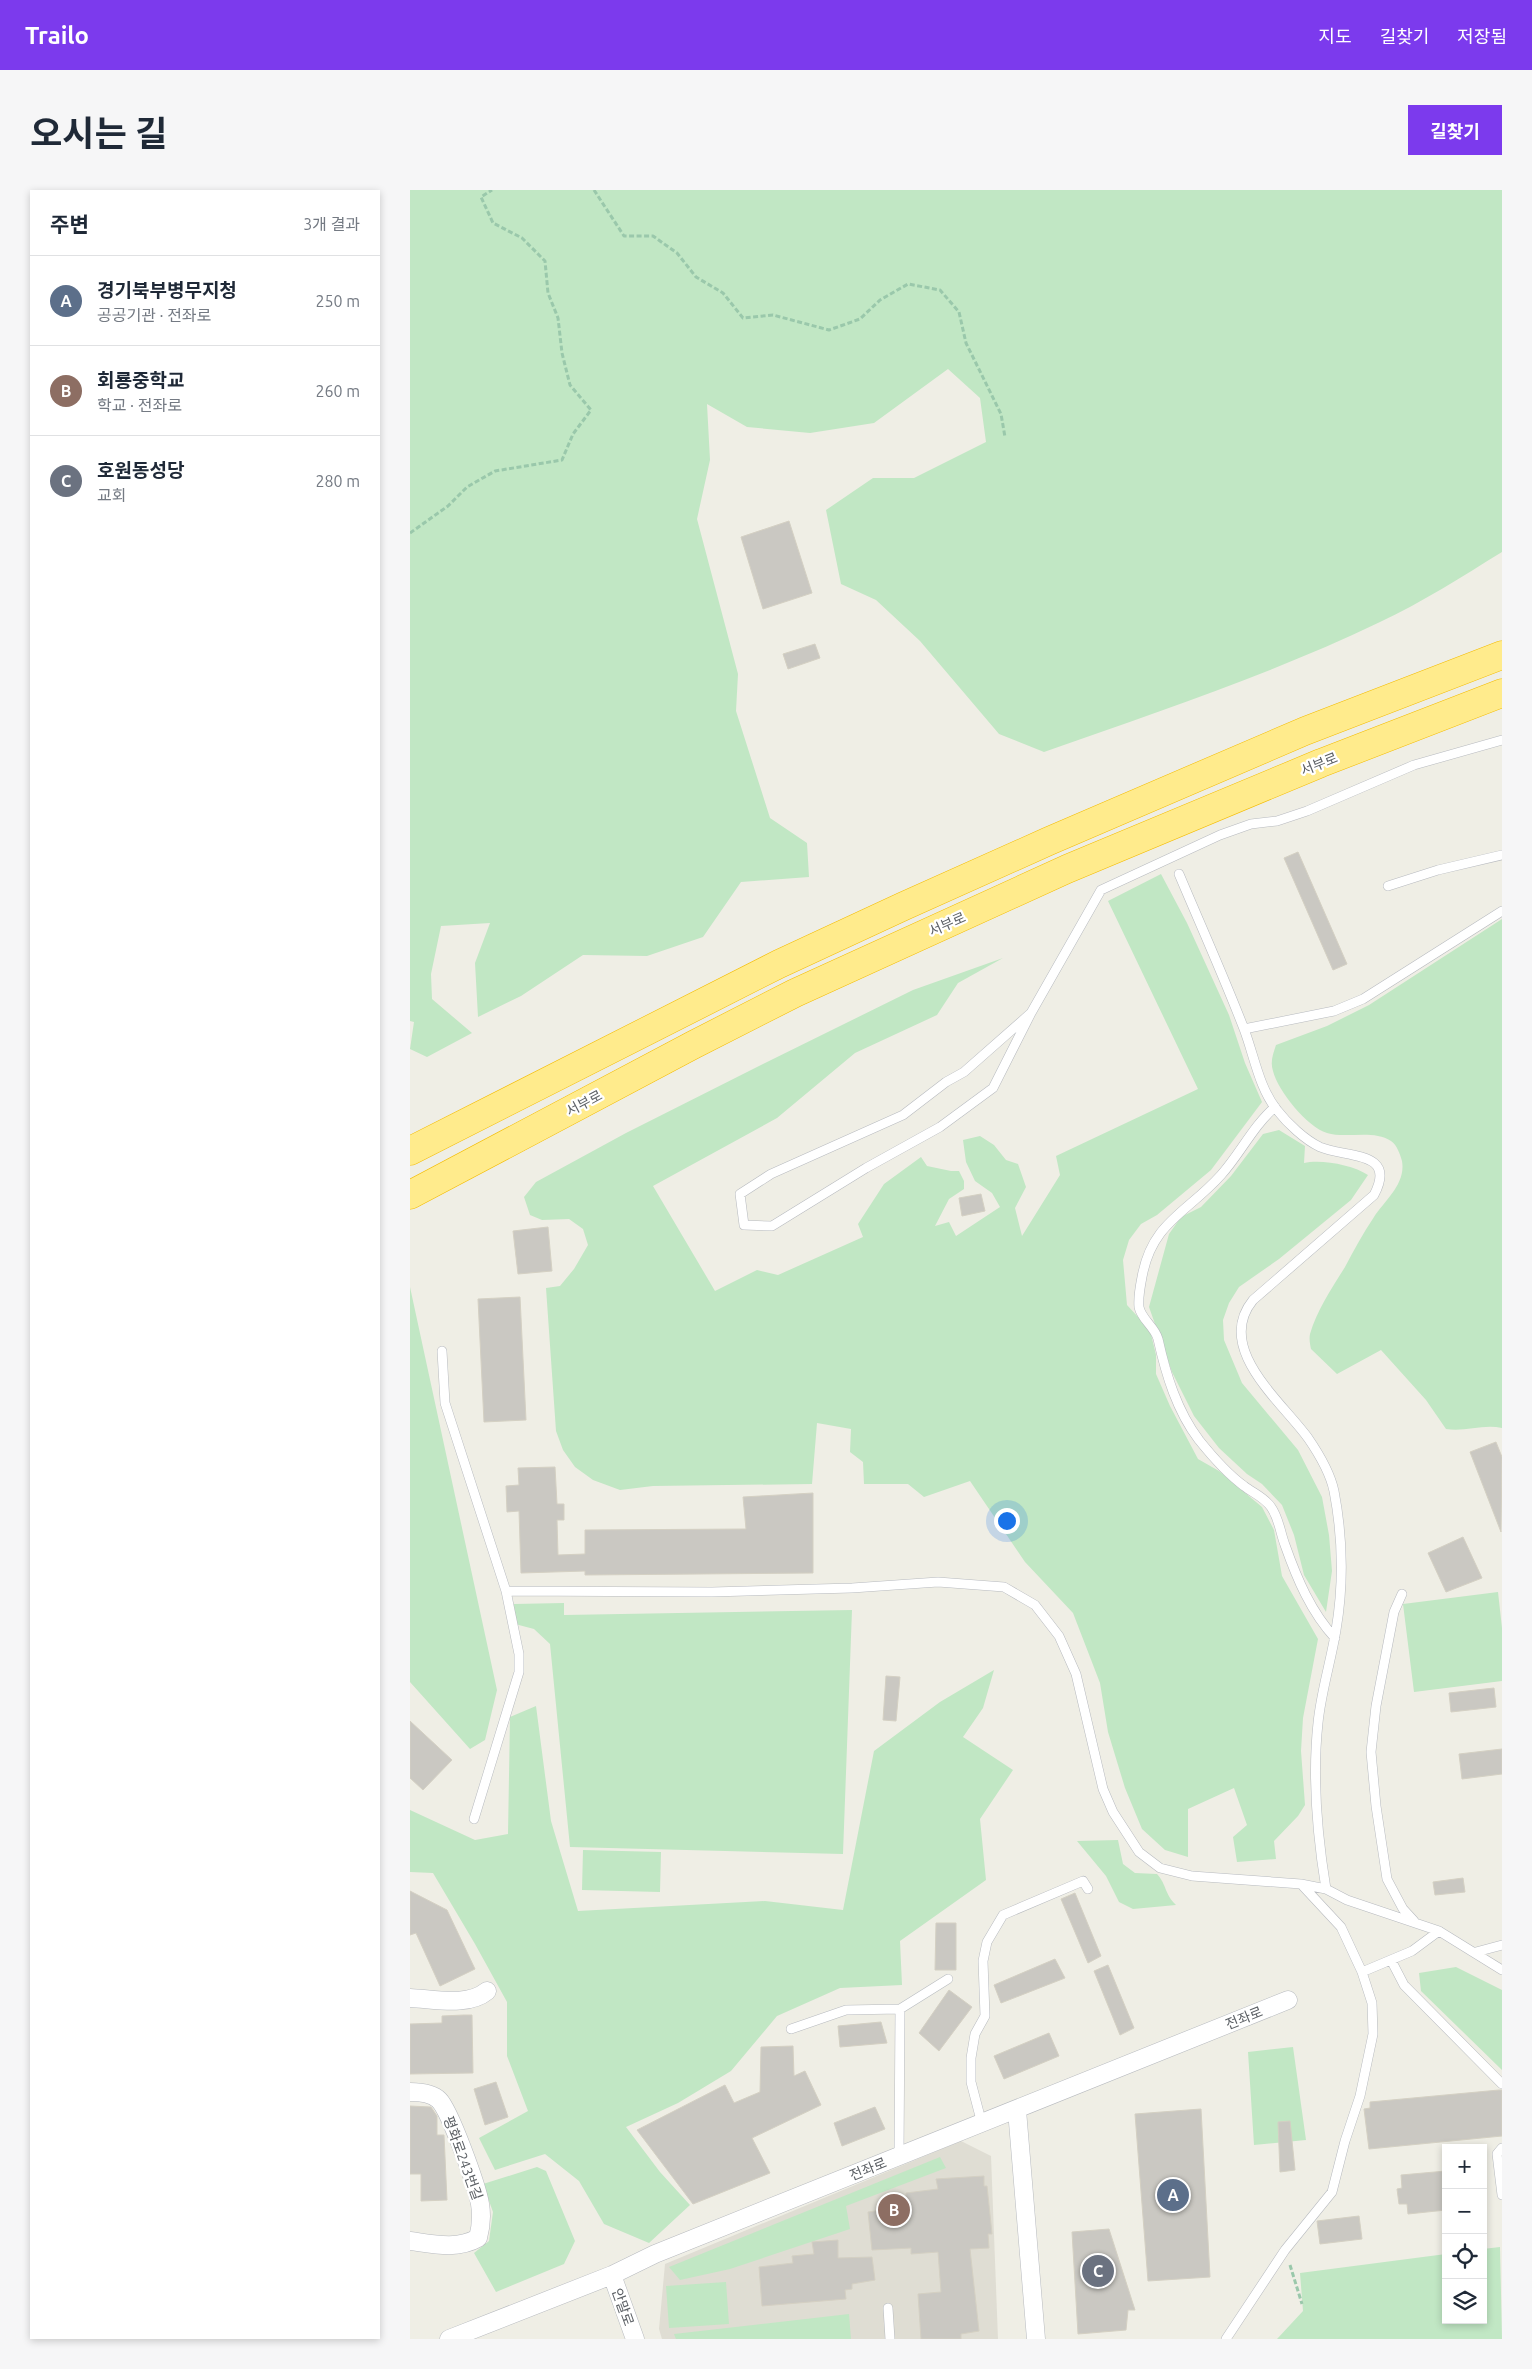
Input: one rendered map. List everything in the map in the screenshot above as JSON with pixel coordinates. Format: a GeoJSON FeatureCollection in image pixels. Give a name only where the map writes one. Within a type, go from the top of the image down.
{"type":"FeatureCollection","features":[{"type":"Feature","properties":{"kind":"highway"},"geometry":{"type":"LineString","coordinates":[[410,1151],[761,973],[913,902],[1049,841],[1305,731],[1502,655]]}},
{"type":"Feature","properties":{"kind":"highway","name":"서부로"},"geometry":{"type":"LineString","coordinates":[[419,1190],[693,1044],[812,985],[1068,869],[1320,763],[1502,693]]}},
{"type":"Feature","properties":{"kind":"street"},"geometry":{"type":"LineString","coordinates":[[410,1998],[459,2000],[478,1998],[488,1991]]}},
{"type":"Feature","properties":{"kind":"street","name":"전좌로"},"geometry":{"type":"LineString","coordinates":[[449,2339],[612,2275],[655,2254],[1288,2000]]}},
{"type":"Feature","properties":{"kind":"street","name":"평화로243번길"},"geometry":{"type":"LineString","coordinates":[[410,2092],[420,2092],[438,2098],[448,2112],[480,2204],[482,2223],[478,2238],[467,2245],[441,2245],[410,2241]]}},
{"type":"Feature","properties":{"kind":"street"},"geometry":{"type":"LineString","coordinates":[[1017,2110],[1036,2339]]}},
{"type":"Feature","properties":{"kind":"street","name":"안말로"},"geometry":{"type":"LineString","coordinates":[[612,2275],[635,2339]]}},
{"type":"Feature","properties":{"kind":"lane"},"geometry":{"type":"LineString","coordinates":[[1031,1013],[964,1072],[946,1082],[903,1115],[771,1174],[740,1194],[744,1225],[772,1226],[866,1168],[940,1127],[993,1088],[1031,1013],[1101,890],[1220,835],[1251,824],[1277,822],[1414,765],[1502,740]]}},
{"type":"Feature","properties":{"kind":"lane"},"geometry":{"type":"LineString","coordinates":[[1388,886],[1438,870],[1502,855]]}},
{"type":"Feature","properties":{"kind":"lane"},"geometry":{"type":"LineString","coordinates":[[1179,874],[1275,1108],[1308,1140],[1321,1148],[1364,1157],[1373,1162],[1379,1169],[1379,1186],[1374,1195],[1253,1300],[1245,1310],[1241,1332],[1243,1346],[1257,1376],[1307,1438],[1322,1460],[1333,1484],[1339,1516],[1343,1563],[1341,1593],[1318,1723],[1316,1762],[1318,1833],[1326,1888]]}},
{"type":"Feature","properties":{"kind":"lane"},"geometry":{"type":"LineString","coordinates":[[1244,1030],[1334,1011],[1363,999],[1502,911]]}},
{"type":"Feature","properties":{"kind":"lane"},"geometry":{"type":"LineString","coordinates":[[1275,1108],[1264,1117],[1222,1174],[1160,1232],[1149,1248],[1143,1269],[1139,1309],[1157,1336],[1169,1381],[1191,1428],[1230,1475],[1270,1506],[1278,1519],[1282,1536],[1306,1598],[1323,1625],[1334,1638]]}},
{"type":"Feature","properties":{"kind":"lane"},"geometry":{"type":"LineString","coordinates":[[442,1351],[444,1403],[506,1591],[519,1654],[518,1672],[474,1819]]}},
{"type":"Feature","properties":{"kind":"lane"},"geometry":{"type":"LineString","coordinates":[[506,1591],[712,1592],[852,1588],[938,1582],[1004,1588],[1034,1605],[1059,1636],[1076,1674],[1103,1789],[1113,1812],[1139,1852],[1160,1868],[1192,1876],[1301,1884],[1326,1888],[1347,1900],[1439,1930],[1502,1970]]}},
{"type":"Feature","properties":{"kind":"lane"},"geometry":{"type":"LineString","coordinates":[[1402,1594],[1394,1612],[1378,1697],[1371,1752],[1374,1788],[1387,1879],[1403,1909],[1414,1922]]}},
{"type":"Feature","properties":{"kind":"lane"},"geometry":{"type":"LineString","coordinates":[[982,2124],[971,2082],[971,2058],[975,2034],[985,2016],[983,1962],[987,1942],[1003,1914],[1083,1881],[1088,1889]]}},
{"type":"Feature","properties":{"kind":"lane"},"geometry":{"type":"LineString","coordinates":[[1226,2339],[1285,2250],[1332,2192],[1345,2141],[1360,2096],[1373,2034],[1372,2003],[1362,1972],[1341,1927],[1301,1884]]}},
{"type":"Feature","properties":{"kind":"lane"},"geometry":{"type":"LineString","coordinates":[[1362,1972],[1412,1951],[1439,1930]]}},
{"type":"Feature","properties":{"kind":"lane"},"geometry":{"type":"LineString","coordinates":[[1476,1952],[1502,1945]]}},
{"type":"Feature","properties":{"kind":"lane"},"geometry":{"type":"LineString","coordinates":[[1391,1960],[1404,1985],[1502,2084]]}},
{"type":"Feature","properties":{"kind":"lane"},"geometry":{"type":"LineString","coordinates":[[791,2029],[846,2010],[900,2009],[948,1979]]}},
{"type":"Feature","properties":{"kind":"lane"},"geometry":{"type":"LineString","coordinates":[[898,2157],[900,2009]]}},
{"type":"Feature","properties":{"kind":"lane"},"geometry":{"type":"LineString","coordinates":[[1502,2148],[1497,2154],[1502,2195]]}},
{"type":"Feature","properties":{"kind":"lane"},"geometry":{"type":"LineString","coordinates":[[888,2308],[890,2339]]}},
{"type":"Feature","properties":{"kind":"path"},"geometry":{"type":"LineString","coordinates":[[410,533],[448,506],[467,487],[495,472],[562,460],[573,434],[591,410],[570,385],[562,353],[558,318],[548,292],[545,261],[522,238],[493,223],[480,196],[492,190]]}},
{"type":"Feature","properties":{"kind":"path"},"geometry":{"type":"LineString","coordinates":[[594,190],[624,236],[653,236],[677,254],[696,277],[723,293],[743,318],[773,315],[829,330],[860,319],[880,300],[908,284],[940,290],[959,312],[966,343],[980,375],[1001,414],[1005,437]]}},
{"type":"Feature","properties":{"kind":"path"},"geometry":{"type":"LineString","coordinates":[[1285,2250],[1302,2304]]}},
{"type":"Feature","properties":{"kind":"shaded area"},"geometry":{"type":"Polygon","coordinates":[[[961,2141],[991,2156],[998,2339],[662,2339],[659,2329],[665,2264],[961,2141]]]}},
{"type":"Feature","properties":{"kind":"green space"},"geometry":{"type":"Polygon","coordinates":[[[410,190],[1502,190],[1502,552],[1411,606],[1298,659],[1214,692],[1044,752],[999,734],[920,641],[876,600],[841,584],[826,510],[873,478],[914,478],[986,442],[980,398],[948,369],[874,423],[810,433],[747,427],[707,404],[710,460],[697,519],[738,674],[736,711],[770,818],[807,843],[809,877],[741,882],[703,937],[647,956],[583,955],[521,996],[478,1017],[475,963],[490,923],[441,926],[431,974],[432,999],[472,1033],[427,1057],[410,1049],[414,1022],[410,1021],[410,190]]]}},
{"type":"Feature","properties":{"kind":"green space"},"geometry":{"type":"Polygon","coordinates":[[[1161,874],[1187,923],[1229,1015],[1245,1063],[1262,1102],[1211,1170],[1157,1215],[1141,1224],[1129,1240],[1123,1260],[1127,1305],[1150,1330],[1156,1355],[1156,1374],[1170,1406],[1198,1459],[1219,1471],[1262,1507],[1274,1530],[1282,1576],[1318,1639],[1303,1718],[1301,1751],[1305,1805],[1298,1816],[1274,1841],[1276,1859],[1237,1862],[1233,1837],[1247,1825],[1234,1788],[1188,1809],[1188,1857],[1165,1850],[1142,1829],[1125,1788],[1108,1732],[1100,1683],[1073,1613],[1025,1562],[970,1481],[924,1497],[908,1484],[864,1484],[863,1462],[850,1452],[851,1429],[817,1423],[812,1484],[653,1486],[620,1490],[593,1480],[575,1467],[563,1450],[556,1431],[546,1288],[560,1286],[574,1269],[588,1245],[583,1229],[569,1219],[542,1220],[530,1215],[524,1197],[536,1182],[626,1133],[761,1065],[913,990],[1003,958],[958,983],[937,1015],[855,1053],[777,1118],[653,1186],[715,1291],[757,1270],[778,1275],[863,1237],[858,1224],[884,1184],[921,1157],[927,1166],[959,1171],[964,1181],[964,1189],[949,1199],[935,1226],[949,1222],[956,1236],[1000,1207],[992,1193],[975,1181],[966,1162],[963,1140],[980,1136],[994,1145],[1006,1160],[1018,1164],[1026,1187],[1015,1208],[1022,1236],[1060,1175],[1056,1156],[1198,1089],[1108,901],[1161,874]]]}},
{"type":"Feature","properties":{"kind":"green space"},"geometry":{"type":"Polygon","coordinates":[[[1502,919],[1502,1428],[1488,1427],[1453,1430],[1446,1429],[1426,1400],[1381,1350],[1337,1374],[1311,1349],[1310,1334],[1321,1308],[1366,1229],[1398,1184],[1401,1177],[1402,1161],[1395,1145],[1384,1137],[1334,1135],[1311,1124],[1287,1098],[1276,1079],[1272,1068],[1272,1061],[1276,1045],[1327,1026],[1369,1005],[1502,919]]]}},
{"type":"Feature","properties":{"kind":"green space"},"geometry":{"type":"Polygon","coordinates":[[[1279,1130],[1305,1146],[1304,1163],[1337,1164],[1354,1168],[1368,1175],[1351,1200],[1279,1259],[1239,1287],[1229,1303],[1223,1320],[1224,1340],[1242,1383],[1298,1450],[1322,1497],[1329,1535],[1332,1571],[1326,1612],[1304,1575],[1294,1535],[1282,1505],[1262,1484],[1247,1474],[1219,1448],[1194,1416],[1172,1372],[1149,1307],[1169,1234],[1181,1217],[1201,1207],[1231,1176],[1263,1134],[1279,1130]]]}},
{"type":"Feature","properties":{"kind":"green space"},"geometry":{"type":"Polygon","coordinates":[[[410,1287],[497,1690],[485,1740],[470,1749],[410,1682],[410,1287]]]}},
{"type":"Feature","properties":{"kind":"green space"},"geometry":{"type":"Polygon","coordinates":[[[1498,1592],[1502,1628],[1502,1681],[1414,1692],[1403,1604],[1498,1592]]]}},
{"type":"Feature","properties":{"kind":"green space"},"geometry":{"type":"Polygon","coordinates":[[[564,1603],[564,1615],[852,1610],[843,1854],[570,1847],[550,1644],[534,1629],[515,1624],[514,1604],[564,1603]]]}},
{"type":"Feature","properties":{"kind":"green space"},"geometry":{"type":"Polygon","coordinates":[[[994,1670],[983,1708],[963,1737],[1013,1770],[980,1819],[986,1880],[900,1941],[902,1985],[840,1988],[777,2016],[731,2071],[678,2103],[626,2127],[660,2172],[690,2205],[649,2243],[604,2224],[579,2181],[545,2154],[495,2170],[479,2138],[528,2111],[507,2056],[507,2002],[433,1873],[410,1872],[410,1810],[475,1840],[508,1834],[510,1717],[536,1706],[551,1821],[578,1911],[765,1901],[843,1910],[874,1751],[940,1702],[994,1670]]]}},
{"type":"Feature","properties":{"kind":"green space"},"geometry":{"type":"Polygon","coordinates":[[[1118,1840],[1123,1864],[1135,1873],[1157,1874],[1163,1882],[1169,1897],[1176,1905],[1133,1909],[1119,1902],[1106,1876],[1077,1841],[1118,1840]]]}},
{"type":"Feature","properties":{"kind":"green space"},"geometry":{"type":"Polygon","coordinates":[[[583,1850],[661,1852],[660,1892],[582,1890],[583,1850]]]}},
{"type":"Feature","properties":{"kind":"green space"},"geometry":{"type":"Polygon","coordinates":[[[1456,1967],[1502,1990],[1502,2070],[1421,1991],[1419,1973],[1456,1967]]]}},
{"type":"Feature","properties":{"kind":"green space"},"geometry":{"type":"Polygon","coordinates":[[[1293,2047],[1306,2140],[1254,2145],[1248,2052],[1293,2047]]]}},
{"type":"Feature","properties":{"kind":"green space"},"geometry":{"type":"Polygon","coordinates":[[[940,2157],[946,2168],[846,2206],[850,2229],[730,2269],[680,2280],[669,2267],[940,2157]]]}},
{"type":"Feature","properties":{"kind":"green space"},"geometry":{"type":"Polygon","coordinates":[[[537,2167],[546,2171],[575,2241],[564,2264],[496,2292],[474,2253],[489,2241],[493,2212],[483,2184],[537,2167]]]}},
{"type":"Feature","properties":{"kind":"green space"},"geometry":{"type":"Polygon","coordinates":[[[1500,2247],[1502,2339],[1277,2339],[1303,2311],[1300,2273],[1442,2255],[1442,2324],[1487,2324],[1487,2249],[1500,2247]]]}},
{"type":"Feature","properties":{"kind":"green space"},"geometry":{"type":"Polygon","coordinates":[[[726,2282],[729,2324],[669,2328],[666,2286],[726,2282]]]}},
{"type":"Feature","properties":{"kind":"green space"},"geometry":{"type":"Polygon","coordinates":[[[849,2314],[851,2339],[676,2339],[674,2334],[849,2314]]]}},
{"type":"Feature","properties":{"kind":"building"},"geometry":{"type":"Polygon","coordinates":[[[789,521],[812,593],[763,609],[741,537],[789,521]]]}},
{"type":"Feature","properties":{"kind":"building"},"geometry":{"type":"Polygon","coordinates":[[[815,644],[820,658],[788,669],[783,654],[815,644]]]}},
{"type":"Feature","properties":{"kind":"building"},"geometry":{"type":"Polygon","coordinates":[[[1298,852],[1347,964],[1333,970],[1284,858],[1298,852]]]}},
{"type":"Feature","properties":{"kind":"building"},"geometry":{"type":"Polygon","coordinates":[[[981,1194],[985,1211],[962,1216],[959,1198],[981,1194]]]}},
{"type":"Feature","properties":{"kind":"building"},"geometry":{"type":"Polygon","coordinates":[[[548,1227],[552,1271],[518,1274],[513,1231],[548,1227]]]}},
{"type":"Feature","properties":{"kind":"building"},"geometry":{"type":"Polygon","coordinates":[[[520,1297],[526,1420],[484,1422],[478,1299],[520,1297]]]}},
{"type":"Feature","properties":{"kind":"building"},"geometry":{"type":"Polygon","coordinates":[[[1496,1442],[1502,1457],[1501,1532],[1470,1452],[1496,1442]]]}},
{"type":"Feature","properties":{"kind":"building"},"geometry":{"type":"Polygon","coordinates":[[[555,1467],[557,1504],[564,1504],[564,1520],[557,1520],[558,1555],[585,1554],[585,1530],[746,1529],[743,1497],[813,1493],[813,1573],[585,1575],[585,1571],[521,1573],[519,1511],[507,1512],[506,1486],[519,1485],[518,1468],[555,1467]]]}},
{"type":"Feature","properties":{"kind":"building"},"geometry":{"type":"Polygon","coordinates":[[[1463,1537],[1482,1578],[1446,1592],[1428,1553],[1463,1537]]]}},
{"type":"Feature","properties":{"kind":"building"},"geometry":{"type":"Polygon","coordinates":[[[886,1676],[900,1677],[896,1721],[883,1720],[886,1676]]]}},
{"type":"Feature","properties":{"kind":"building"},"geometry":{"type":"Polygon","coordinates":[[[1494,1688],[1496,1707],[1451,1712],[1449,1693],[1494,1688]]]}},
{"type":"Feature","properties":{"kind":"building"},"geometry":{"type":"Polygon","coordinates":[[[410,1721],[452,1760],[423,1790],[410,1778],[410,1721]]]}},
{"type":"Feature","properties":{"kind":"building"},"geometry":{"type":"Polygon","coordinates":[[[1502,1749],[1502,1774],[1462,1779],[1459,1754],[1502,1749]]]}},
{"type":"Feature","properties":{"kind":"building"},"geometry":{"type":"Polygon","coordinates":[[[1463,1878],[1465,1892],[1435,1895],[1433,1882],[1463,1878]]]}},
{"type":"Feature","properties":{"kind":"building"},"geometry":{"type":"Polygon","coordinates":[[[410,1891],[447,1910],[475,1969],[440,1986],[416,1933],[410,1935],[410,1891]]]}},
{"type":"Feature","properties":{"kind":"building"},"geometry":{"type":"Polygon","coordinates":[[[1075,1893],[1101,1956],[1088,1963],[1061,1899],[1075,1893]]]}},
{"type":"Feature","properties":{"kind":"building"},"geometry":{"type":"Polygon","coordinates":[[[936,1923],[956,1923],[956,1970],[935,1970],[936,1923]]]}},
{"type":"Feature","properties":{"kind":"building"},"geometry":{"type":"Polygon","coordinates":[[[1055,1959],[1065,1978],[1001,2003],[994,1985],[1055,1959]]]}},
{"type":"Feature","properties":{"kind":"building"},"geometry":{"type":"Polygon","coordinates":[[[1108,1965],[1134,2028],[1120,2035],[1094,1971],[1108,1965]]]}},
{"type":"Feature","properties":{"kind":"building"},"geometry":{"type":"Polygon","coordinates":[[[949,1990],[972,2007],[939,2051],[919,2033],[949,1990]]]}},
{"type":"Feature","properties":{"kind":"building"},"geometry":{"type":"Polygon","coordinates":[[[472,2015],[473,2073],[410,2074],[410,2024],[442,2023],[442,2016],[472,2015]]]}},
{"type":"Feature","properties":{"kind":"building"},"geometry":{"type":"Polygon","coordinates":[[[881,2022],[887,2043],[840,2047],[838,2026],[881,2022]]]}},
{"type":"Feature","properties":{"kind":"building"},"geometry":{"type":"Polygon","coordinates":[[[1049,2033],[1059,2056],[1004,2079],[994,2056],[1049,2033]]]}},
{"type":"Feature","properties":{"kind":"building"},"geometry":{"type":"Polygon","coordinates":[[[793,2046],[794,2076],[805,2071],[821,2105],[752,2138],[770,2173],[693,2204],[637,2130],[725,2085],[734,2103],[760,2092],[761,2047],[793,2046]]]}},
{"type":"Feature","properties":{"kind":"building"},"geometry":{"type":"Polygon","coordinates":[[[496,2082],[508,2117],[485,2125],[474,2089],[496,2082]]]}},
{"type":"Feature","properties":{"kind":"building"},"geometry":{"type":"Polygon","coordinates":[[[1502,2090],[1502,2136],[1369,2149],[1364,2109],[1370,2108],[1370,2102],[1502,2090]]]}},
{"type":"Feature","properties":{"kind":"building"},"geometry":{"type":"Polygon","coordinates":[[[410,2106],[431,2107],[437,2116],[437,2135],[444,2135],[447,2200],[421,2201],[421,2174],[410,2174],[410,2106]]]}},
{"type":"Feature","properties":{"kind":"building"},"geometry":{"type":"Polygon","coordinates":[[[875,2107],[885,2129],[842,2146],[834,2123],[875,2107]]]}},
{"type":"Feature","properties":{"kind":"building"},"geometry":{"type":"Polygon","coordinates":[[[1201,2109],[1210,2277],[1148,2281],[1135,2114],[1201,2109]]]}},
{"type":"Feature","properties":{"kind":"building"},"geometry":{"type":"Polygon","coordinates":[[[1290,2121],[1295,2170],[1280,2172],[1278,2122],[1290,2121]]]}},
{"type":"Feature","properties":{"kind":"building"},"geometry":{"type":"Polygon","coordinates":[[[1442,2171],[1442,2210],[1408,2214],[1407,2204],[1399,2204],[1397,2189],[1402,2188],[1401,2175],[1442,2171]]]}},
{"type":"Feature","properties":{"kind":"building"},"geometry":{"type":"Polygon","coordinates":[[[984,2176],[984,2186],[987,2186],[992,2234],[988,2234],[989,2248],[970,2249],[979,2331],[961,2334],[961,2339],[921,2339],[918,2294],[941,2292],[938,2252],[911,2254],[911,2248],[872,2250],[868,2212],[889,2209],[888,2199],[906,2197],[906,2193],[938,2189],[936,2179],[984,2176]]]}},
{"type":"Feature","properties":{"kind":"building"},"geometry":{"type":"Polygon","coordinates":[[[1359,2216],[1362,2239],[1320,2244],[1317,2221],[1359,2216]]]}},
{"type":"Feature","properties":{"kind":"building"},"geometry":{"type":"Polygon","coordinates":[[[1109,2229],[1135,2310],[1128,2310],[1126,2330],[1078,2334],[1072,2232],[1109,2229]]]}},
{"type":"Feature","properties":{"kind":"building"},"geometry":{"type":"Polygon","coordinates":[[[838,2240],[838,2258],[872,2257],[875,2280],[852,2284],[852,2289],[845,2290],[846,2299],[762,2306],[759,2267],[793,2263],[792,2256],[814,2254],[812,2242],[838,2240]]]}},
{"type":"Feature","properties":{"kind":"place","name":"경기북부병무지청"},"geometry":{"type":"Point","coordinates":[1173,2195]}},
{"type":"Feature","properties":{"kind":"place","name":"회룡중학교"},"geometry":{"type":"Point","coordinates":[894,2210]}},
{"type":"Feature","properties":{"kind":"place","name":"호원동성당"},"geometry":{"type":"Point","coordinates":[1098,2271]}}]}
